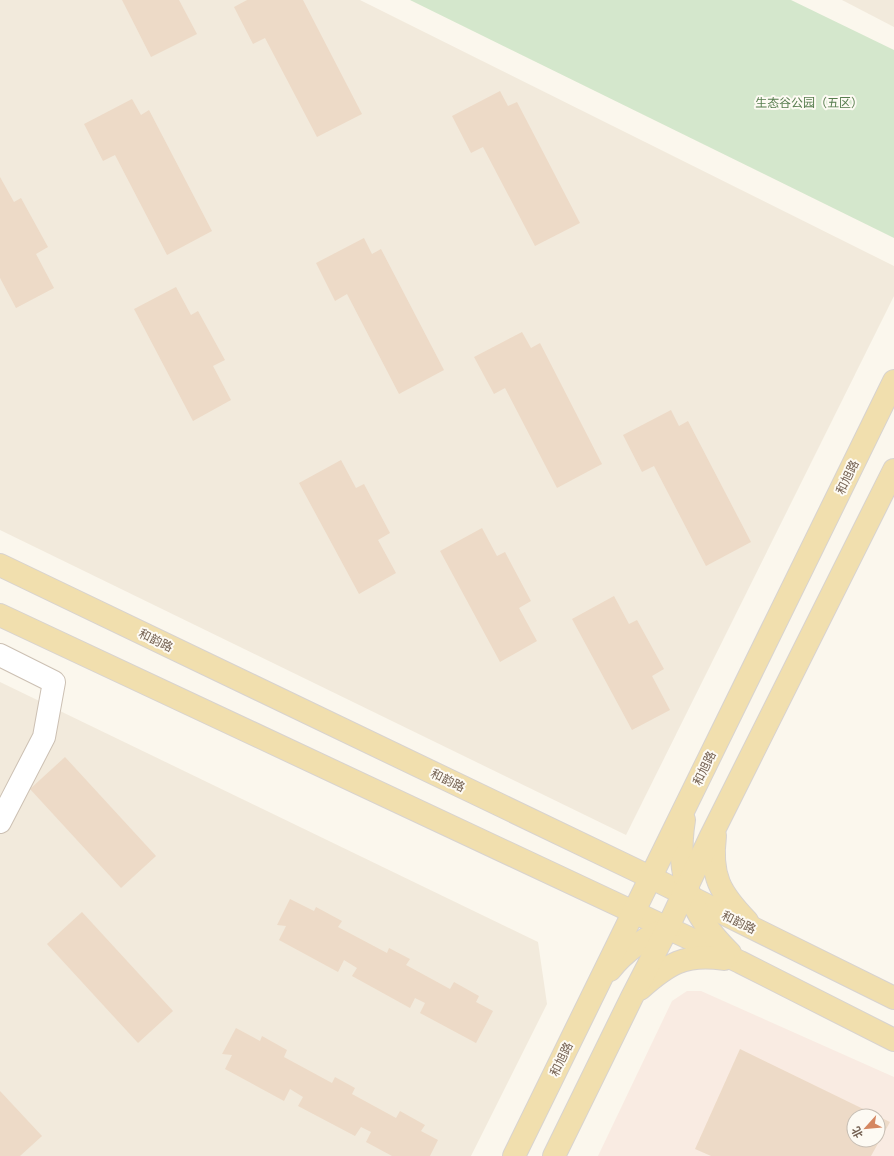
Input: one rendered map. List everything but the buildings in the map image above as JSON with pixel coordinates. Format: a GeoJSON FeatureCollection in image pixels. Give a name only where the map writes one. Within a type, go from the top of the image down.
{"type":"FeatureCollection","features":[{"type":"Feature","properties":{"kind":"main road","name":"和旭路"},"geometry":{"type":"LineString","coordinates":[[514,1156],[894,381]]}},
{"type":"Feature","properties":{"kind":"main road"},"geometry":{"type":"LineString","coordinates":[[554,1156],[632,997],[686,894],[717,823],[894,470]]}},
{"type":"Feature","properties":{"kind":"main road","name":"和韵路"},"geometry":{"type":"LineString","coordinates":[[0,565],[686,894],[894,998]]}},
{"type":"Feature","properties":{"kind":"main road"},"geometry":{"type":"LineString","coordinates":[[0,615],[740,962],[894,1040]]}},
{"type":"Feature","properties":{"kind":"main road"},"geometry":{"type":"LineString","coordinates":[[690,795],[684,817],[680,850],[686,894],[705,925],[740,962]]}},
{"type":"Feature","properties":{"kind":"main road"},"geometry":{"type":"LineString","coordinates":[[717,823],[714,847],[715,876],[722,891],[754,929]]}},
{"type":"Feature","properties":{"kind":"main road"},"geometry":{"type":"LineString","coordinates":[[598,985],[613,966],[625,955],[648,939],[667,929],[705,925],[754,929]]}},
{"type":"Feature","properties":{"kind":"main road"},"geometry":{"type":"LineString","coordinates":[[632,997],[670,964],[685,959],[713,958],[740,962]]}},
{"type":"Feature","properties":{"kind":"street"},"geometry":{"type":"LineString","coordinates":[[0,656],[54,682],[44,737],[0,822]]}},
{"type":"Feature","properties":{"kind":"shaded area"},"geometry":{"type":"Polygon","coordinates":[[[0,0],[360,0],[894,266],[894,296],[626,835],[0,530],[0,0]]]}},
{"type":"Feature","properties":{"kind":"shaded area"},"geometry":{"type":"Polygon","coordinates":[[[842,0],[894,0],[894,27],[842,0]]]}},
{"type":"Feature","properties":{"kind":"shaded area"},"geometry":{"type":"Polygon","coordinates":[[[0,682],[538,942],[547,1004],[471,1156],[0,1156],[0,682]]]}},
{"type":"Feature","properties":{"kind":"shaded area"},"geometry":{"type":"Polygon","coordinates":[[[687,991],[701,991],[894,1077],[894,1156],[598,1156],[672,1001],[687,991]]]}},
{"type":"Feature","properties":{"kind":"green space","name":"生态谷公园（五区）"},"geometry":{"type":"Polygon","coordinates":[[[410,0],[791,0],[894,50],[894,238],[410,0]]]}}]}
